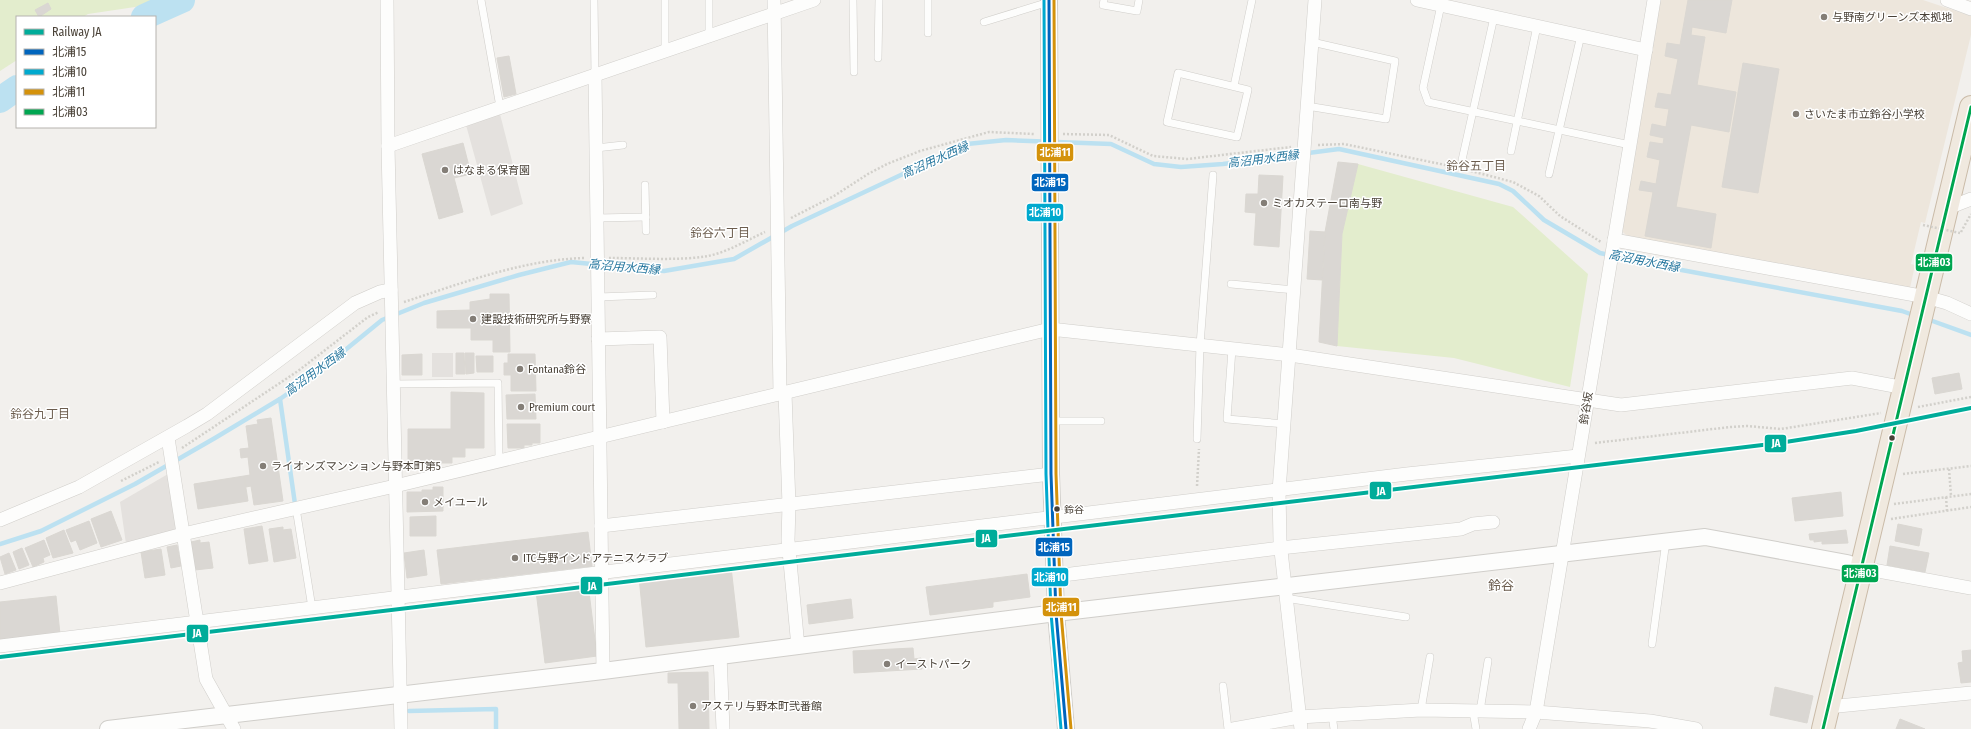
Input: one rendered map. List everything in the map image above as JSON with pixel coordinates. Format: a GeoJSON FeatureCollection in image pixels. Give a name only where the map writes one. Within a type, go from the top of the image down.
{"type":"FeatureCollection","features":[{"type":"Feature","properties":{"kind":"highway"},"geometry":{"type":"LineString","coordinates":[[1823,729],[1971,107]]}},
{"type":"Feature","properties":{"kind":"street"},"geometry":{"type":"LineString","coordinates":[[387,0],[388,146],[401,729]]}},
{"type":"Feature","properties":{"kind":"street"},"geometry":{"type":"LineString","coordinates":[[774,0],[777,245],[782,393],[789,505],[789,550],[798,647]]}},
{"type":"Feature","properties":{"kind":"street"},"geometry":{"type":"LineString","coordinates":[[388,146],[814,0]]}},
{"type":"Feature","properties":{"kind":"street"},"geometry":{"type":"LineString","coordinates":[[1300,723],[1280,548],[1279,491],[1295,290],[1315,0]]}},
{"type":"Feature","properties":{"kind":"street"},"geometry":{"type":"LineString","coordinates":[[1417,0],[1646,50]]}},
{"type":"Feature","properties":{"kind":"street","name":"鈴谷坂"},"geometry":{"type":"LineString","coordinates":[[1529,729],[1536,712],[1654,0]]}},
{"type":"Feature","properties":{"kind":"street"},"geometry":{"type":"LineString","coordinates":[[1947,0],[1971,9]]}},
{"type":"Feature","properties":{"kind":"street"},"geometry":{"type":"LineString","coordinates":[[1049,1],[1051,474],[1056,612],[1066,729]]}},
{"type":"Feature","properties":{"kind":"street"},"geometry":{"type":"LineString","coordinates":[[595,75],[603,671]]}},
{"type":"Feature","properties":{"kind":"street"},"geometry":{"type":"LineString","coordinates":[[1948,208],[1971,199]]}},
{"type":"Feature","properties":{"kind":"street"},"geometry":{"type":"LineString","coordinates":[[1613,249],[1923,309],[1947,303],[1971,314]]}},
{"type":"Feature","properties":{"kind":"street"},"geometry":{"type":"LineString","coordinates":[[0,520],[79,487],[168,438],[207,414],[355,303],[380,292],[391,290]]}},
{"type":"Feature","properties":{"kind":"street"},"geometry":{"type":"LineString","coordinates":[[0,584],[183,534],[395,486],[1050,329],[1290,356],[1621,405],[1852,378],[1905,388]]}},
{"type":"Feature","properties":{"kind":"street"},"geometry":{"type":"LineString","coordinates":[[598,339],[660,337],[663,422]]}},
{"type":"Feature","properties":{"kind":"street"},"geometry":{"type":"LineString","coordinates":[[168,438],[206,679],[234,729]]}},
{"type":"Feature","properties":{"kind":"street"},"geometry":{"type":"LineString","coordinates":[[0,646],[1279,491],[1579,451]]}},
{"type":"Feature","properties":{"kind":"street"},"geometry":{"type":"LineString","coordinates":[[601,526],[1051,474]]}},
{"type":"Feature","properties":{"kind":"street"},"geometry":{"type":"LineString","coordinates":[[1055,576],[1280,548],[1461,528],[1473,524],[1493,522]]}},
{"type":"Feature","properties":{"kind":"street"},"geometry":{"type":"LineString","coordinates":[[108,729],[603,671],[720,655],[798,647],[1056,612],[1285,592],[1562,553],[1705,537],[1847,563],[1862,568],[1971,588]]}},
{"type":"Feature","properties":{"kind":"street"},"geometry":{"type":"LineString","coordinates":[[720,655],[723,729]]}},
{"type":"Feature","properties":{"kind":"street"},"geometry":{"type":"LineString","coordinates":[[1828,707],[1971,692]]}},
{"type":"Feature","properties":{"kind":"street"},"geometry":{"type":"LineString","coordinates":[[1234,729],[1300,723],[1332,715],[1421,710],[1536,712],[1650,721],[1696,729]]}},
{"type":"Feature","properties":{"kind":"lane"},"geometry":{"type":"LineString","coordinates":[[480,0],[500,107]]}},
{"type":"Feature","properties":{"kind":"lane"},"geometry":{"type":"LineString","coordinates":[[594,0],[595,75]]}},
{"type":"Feature","properties":{"kind":"lane"},"geometry":{"type":"LineString","coordinates":[[665,0],[665,51]]}},
{"type":"Feature","properties":{"kind":"lane"},"geometry":{"type":"LineString","coordinates":[[709,0],[709,36]]}},
{"type":"Feature","properties":{"kind":"lane"},"geometry":{"type":"LineString","coordinates":[[854,0],[854,72]]}},
{"type":"Feature","properties":{"kind":"lane"},"geometry":{"type":"LineString","coordinates":[[878,58],[879,0]]}},
{"type":"Feature","properties":{"kind":"lane"},"geometry":{"type":"LineString","coordinates":[[928,0],[928,33]]}},
{"type":"Feature","properties":{"kind":"lane"},"geometry":{"type":"LineString","coordinates":[[1104,0],[1103,5],[1137,11],[1139,0]]}},
{"type":"Feature","properties":{"kind":"lane"},"geometry":{"type":"LineString","coordinates":[[1234,86],[1252,0]]}},
{"type":"Feature","properties":{"kind":"lane"},"geometry":{"type":"LineString","coordinates":[[984,22],[1049,1]]}},
{"type":"Feature","properties":{"kind":"lane"},"geometry":{"type":"LineString","coordinates":[[1441,5],[1423,88],[1428,102],[1630,145]]}},
{"type":"Feature","properties":{"kind":"lane"},"geometry":{"type":"LineString","coordinates":[[1462,160],[1494,17]]}},
{"type":"Feature","properties":{"kind":"lane"},"geometry":{"type":"LineString","coordinates":[[1511,151],[1537,26]]}},
{"type":"Feature","properties":{"kind":"lane"},"geometry":{"type":"LineString","coordinates":[[1549,174],[1581,35]]}},
{"type":"Feature","properties":{"kind":"lane"},"geometry":{"type":"LineString","coordinates":[[1307,106],[1386,119],[1395,62],[1312,42]]}},
{"type":"Feature","properties":{"kind":"lane"},"geometry":{"type":"LineString","coordinates":[[1178,73],[1234,86],[1248,90],[1237,137],[1167,122],[1178,73]]}},
{"type":"Feature","properties":{"kind":"lane"},"geometry":{"type":"LineString","coordinates":[[596,148],[623,145]]}},
{"type":"Feature","properties":{"kind":"lane"},"geometry":{"type":"LineString","coordinates":[[1197,439],[1200,345],[1213,175]]}},
{"type":"Feature","properties":{"kind":"lane"},"geometry":{"type":"LineString","coordinates":[[645,186],[646,231]]}},
{"type":"Feature","properties":{"kind":"lane"},"geometry":{"type":"LineString","coordinates":[[597,218],[646,217]]}},
{"type":"Feature","properties":{"kind":"lane"},"geometry":{"type":"LineString","coordinates":[[1231,284],[1295,290]]}},
{"type":"Feature","properties":{"kind":"lane"},"geometry":{"type":"LineString","coordinates":[[598,296],[653,295]]}},
{"type":"Feature","properties":{"kind":"lane"},"geometry":{"type":"LineString","coordinates":[[1232,349],[1227,419],[1285,424]]}},
{"type":"Feature","properties":{"kind":"lane"},"geometry":{"type":"LineString","coordinates":[[393,384],[498,383],[499,461]]}},
{"type":"Feature","properties":{"kind":"lane"},"geometry":{"type":"LineString","coordinates":[[1050,421],[1101,421]]}},
{"type":"Feature","properties":{"kind":"lane"},"geometry":{"type":"LineString","coordinates":[[296,508],[312,608]]}},
{"type":"Feature","properties":{"kind":"lane"},"geometry":{"type":"LineString","coordinates":[[1652,644],[1666,541]]}},
{"type":"Feature","properties":{"kind":"lane"},"geometry":{"type":"LineString","coordinates":[[1285,592],[1406,618]]}},
{"type":"Feature","properties":{"kind":"lane"},"geometry":{"type":"LineString","coordinates":[[1421,710],[1430,658]]}},
{"type":"Feature","properties":{"kind":"lane"},"geometry":{"type":"LineString","coordinates":[[1476,729],[1477,711],[1488,661]]}},
{"type":"Feature","properties":{"kind":"lane"},"geometry":{"type":"LineString","coordinates":[[1223,686],[1228,729]]}},
{"type":"Feature","properties":{"kind":"lane"},"geometry":{"type":"LineString","coordinates":[[1332,715],[1334,729]]}},
{"type":"Feature","properties":{"kind":"path"},"geometry":{"type":"LineString","coordinates":[[392,308],[512,268],[538,262],[598,263],[709,256],[730,248],[834,196],[868,174],[887,164],[920,151],[990,132],[1050,140],[1109,135],[1153,156],[1187,159],[1304,150],[1344,144],[1488,174],[1513,182],[1540,196],[1560,216],[1599,242],[1613,249]]}},
{"type":"Feature","properties":{"kind":"path"},"geometry":{"type":"LineString","coordinates":[[1923,225],[1960,233],[1971,213]]}},
{"type":"Feature","properties":{"kind":"path"},"geometry":{"type":"LineString","coordinates":[[1579,451],[1730,427],[1747,426],[1781,429],[1971,397]]}},
{"type":"Feature","properties":{"kind":"path"},"geometry":{"type":"LineString","coordinates":[[1196,501],[1199,446],[1197,439]]}},
{"type":"Feature","properties":{"kind":"path"},"geometry":{"type":"LineString","coordinates":[[1904,474],[1971,466]]}},
{"type":"Feature","properties":{"kind":"path"},"geometry":{"type":"LineString","coordinates":[[1949,468],[1951,496]]}},
{"type":"Feature","properties":{"kind":"path"},"geometry":{"type":"LineString","coordinates":[[1894,504],[1971,494]]}},
{"type":"Feature","properties":{"kind":"path"},"geometry":{"type":"LineString","coordinates":[[1946,497],[1947,511]]}},
{"type":"Feature","properties":{"kind":"path"},"geometry":{"type":"LineString","coordinates":[[1891,519],[1971,507]]}},
{"type":"Feature","properties":{"kind":"shaded area","name":"さいたま市立鈴谷小学校"},"geometry":{"type":"Polygon","coordinates":[[[1660,0],[1923,0],[1971,16],[1971,35],[1925,223],[1921,222],[1911,264],[1915,265],[1910,288],[1627,236],[1622,231],[1660,0]]]}},
{"type":"Feature","properties":{"kind":"shaded area"},"geometry":{"type":"Polygon","coordinates":[[[500,114],[523,204],[491,216],[466,125],[500,114]]]}},
{"type":"Feature","properties":{"kind":"shaded area"},"geometry":{"type":"Polygon","coordinates":[[[432,353],[453,353],[453,377],[432,377],[432,353]]]}},
{"type":"Feature","properties":{"kind":"shaded area"},"geometry":{"type":"Polygon","coordinates":[[[168,474],[176,529],[126,544],[120,502],[168,474]]]}},
{"type":"Feature","properties":{"kind":"green space"},"geometry":{"type":"Polygon","coordinates":[[[0,0],[182,0],[88,14],[85,16],[16,16],[16,61],[0,71],[0,0]]]}},
{"type":"Feature","properties":{"kind":"green space"},"geometry":{"type":"Polygon","coordinates":[[[1358,164],[1513,207],[1588,274],[1570,387],[1454,358],[1337,346],[1342,234],[1358,164]]]}},
{"type":"Feature","properties":{"kind":"building"},"geometry":{"type":"Polygon","coordinates":[[[1688,0],[1732,0],[1726,33],[1692,27],[1691,35],[1705,37],[1697,85],[1736,92],[1729,132],[1691,125],[1676,207],[1716,214],[1711,248],[1645,236],[1653,192],[1639,190],[1641,181],[1656,184],[1660,160],[1647,157],[1650,142],[1663,144],[1664,138],[1650,135],[1652,124],[1666,127],[1669,109],[1655,107],[1658,93],[1671,95],[1678,59],[1665,56],[1667,43],[1680,45],[1688,0]]]}},
{"type":"Feature","properties":{"kind":"building"},"geometry":{"type":"Polygon","coordinates":[[[48,3],[51,9],[40,16],[38,16],[35,10],[48,3]]]}},
{"type":"Feature","properties":{"kind":"building"},"geometry":{"type":"Polygon","coordinates":[[[509,56],[516,94],[504,97],[497,58],[509,56]]]}},
{"type":"Feature","properties":{"kind":"building"},"geometry":{"type":"Polygon","coordinates":[[[1743,63],[1779,69],[1758,193],[1722,187],[1743,63]]]}},
{"type":"Feature","properties":{"kind":"building"},"geometry":{"type":"Polygon","coordinates":[[[463,143],[471,174],[454,178],[463,212],[439,219],[422,154],[463,143]]]}},
{"type":"Feature","properties":{"kind":"building"},"geometry":{"type":"Polygon","coordinates":[[[1338,162],[1358,164],[1342,234],[1337,346],[1319,342],[1325,232],[1338,162]]]}},
{"type":"Feature","properties":{"kind":"building","name":"ミオカステーロ南与野"},"geometry":{"type":"Polygon","coordinates":[[[1259,175],[1283,176],[1279,247],[1254,245],[1256,213],[1245,212],[1246,194],[1258,194],[1259,175]]]}},
{"type":"Feature","properties":{"kind":"building"},"geometry":{"type":"Polygon","coordinates":[[[1310,231],[1325,232],[1322,280],[1307,279],[1310,231]]]}},
{"type":"Feature","properties":{"kind":"building","name":"建設技術研究所与野寮"},"geometry":{"type":"Polygon","coordinates":[[[490,294],[509,294],[510,352],[493,352],[493,340],[471,340],[471,328],[437,328],[437,311],[470,310],[470,302],[490,299],[490,294]]]}},
{"type":"Feature","properties":{"kind":"building"},"geometry":{"type":"Polygon","coordinates":[[[456,353],[464,353],[465,374],[456,374],[456,353]]]}},
{"type":"Feature","properties":{"kind":"building"},"geometry":{"type":"Polygon","coordinates":[[[465,353],[474,353],[474,373],[466,374],[465,353]]]}},
{"type":"Feature","properties":{"kind":"building"},"geometry":{"type":"Polygon","coordinates":[[[422,354],[422,375],[402,375],[402,355],[422,354]]]}},
{"type":"Feature","properties":{"kind":"building","name":"Fontana鈴谷"},"geometry":{"type":"Polygon","coordinates":[[[508,354],[535,354],[536,391],[511,391],[511,375],[504,375],[504,363],[508,363],[508,354]]]}},
{"type":"Feature","properties":{"kind":"building"},"geometry":{"type":"Polygon","coordinates":[[[476,356],[493,356],[493,372],[477,372],[476,356]]]}},
{"type":"Feature","properties":{"kind":"building"},"geometry":{"type":"Polygon","coordinates":[[[1959,373],[1962,389],[1935,394],[1932,378],[1959,373]]]}},
{"type":"Feature","properties":{"kind":"building"},"geometry":{"type":"Polygon","coordinates":[[[451,392],[484,393],[484,448],[465,448],[465,457],[452,457],[452,463],[408,463],[408,429],[451,429],[451,392]]]}},
{"type":"Feature","properties":{"kind":"building","name":"Premium court"},"geometry":{"type":"Polygon","coordinates":[[[535,394],[536,419],[507,419],[506,395],[535,394]]]}},
{"type":"Feature","properties":{"kind":"building","name":"ライオンズマンション与野本町第5"},"geometry":{"type":"Polygon","coordinates":[[[271,418],[283,501],[254,505],[251,486],[246,487],[244,476],[250,475],[248,457],[241,458],[240,449],[249,448],[246,426],[258,424],[257,420],[271,418]]]}},
{"type":"Feature","properties":{"kind":"building"},"geometry":{"type":"Polygon","coordinates":[[[507,424],[540,424],[540,443],[524,445],[524,448],[508,448],[507,424]]]}},
{"type":"Feature","properties":{"kind":"building"},"geometry":{"type":"Polygon","coordinates":[[[244,476],[248,501],[198,509],[194,484],[244,476]]]}},
{"type":"Feature","properties":{"kind":"building","name":"メイユール"},"geometry":{"type":"Polygon","coordinates":[[[433,487],[443,487],[443,511],[407,512],[407,492],[433,490],[433,487]]]}},
{"type":"Feature","properties":{"kind":"building"},"geometry":{"type":"Polygon","coordinates":[[[1841,492],[1843,516],[1795,521],[1792,498],[1841,492]]]}},
{"type":"Feature","properties":{"kind":"building"},"geometry":{"type":"Polygon","coordinates":[[[111,511],[122,540],[101,547],[91,519],[111,511]]]}},
{"type":"Feature","properties":{"kind":"building"},"geometry":{"type":"Polygon","coordinates":[[[436,516],[436,536],[410,536],[410,517],[436,516]]]}},
{"type":"Feature","properties":{"kind":"building"},"geometry":{"type":"Polygon","coordinates":[[[89,521],[97,543],[80,550],[76,540],[71,542],[66,530],[89,521]]]}},
{"type":"Feature","properties":{"kind":"building"},"geometry":{"type":"Polygon","coordinates":[[[1898,524],[1922,529],[1919,546],[1895,541],[1898,524]]]}},
{"type":"Feature","properties":{"kind":"building"},"geometry":{"type":"Polygon","coordinates":[[[262,526],[268,561],[249,564],[244,529],[262,526]]]}},
{"type":"Feature","properties":{"kind":"building"},"geometry":{"type":"Polygon","coordinates":[[[283,527],[283,530],[291,529],[296,558],[274,562],[269,529],[283,527]]]}},
{"type":"Feature","properties":{"kind":"building"},"geometry":{"type":"Polygon","coordinates":[[[64,530],[73,553],[53,558],[46,538],[64,530]]]}},
{"type":"Feature","properties":{"kind":"building"},"geometry":{"type":"Polygon","coordinates":[[[1846,530],[1848,543],[1822,544],[1822,541],[1814,542],[1814,540],[1810,540],[1809,534],[1846,530]]]}},
{"type":"Feature","properties":{"kind":"building"},"geometry":{"type":"Polygon","coordinates":[[[588,532],[592,566],[441,584],[437,550],[588,532]]]}},
{"type":"Feature","properties":{"kind":"building"},"geometry":{"type":"Polygon","coordinates":[[[44,540],[50,555],[43,558],[44,562],[33,567],[25,548],[44,540]]]}},
{"type":"Feature","properties":{"kind":"building"},"geometry":{"type":"Polygon","coordinates":[[[200,540],[200,543],[209,542],[213,568],[195,570],[191,542],[200,540]]]}},
{"type":"Feature","properties":{"kind":"building"},"geometry":{"type":"Polygon","coordinates":[[[177,545],[181,566],[171,568],[167,547],[177,545]]]}},
{"type":"Feature","properties":{"kind":"building"},"geometry":{"type":"Polygon","coordinates":[[[1890,546],[1929,553],[1925,572],[1887,565],[1890,546]]]}},
{"type":"Feature","properties":{"kind":"building"},"geometry":{"type":"Polygon","coordinates":[[[22,548],[29,565],[19,569],[13,552],[22,548]]]}},
{"type":"Feature","properties":{"kind":"building"},"geometry":{"type":"Polygon","coordinates":[[[161,549],[165,575],[145,578],[141,552],[161,549]]]}},
{"type":"Feature","properties":{"kind":"building"},"geometry":{"type":"Polygon","coordinates":[[[424,550],[427,575],[407,578],[404,553],[424,550]]]}},
{"type":"Feature","properties":{"kind":"building"},"geometry":{"type":"Polygon","coordinates":[[[9,553],[16,570],[5,574],[0,557],[9,553]]]}},
{"type":"Feature","properties":{"kind":"building"},"geometry":{"type":"Polygon","coordinates":[[[731,567],[739,637],[646,647],[639,577],[731,567]]]}},
{"type":"Feature","properties":{"kind":"building"},"geometry":{"type":"Polygon","coordinates":[[[1027,574],[1030,597],[993,602],[993,607],[930,615],[926,587],[1027,574]]]}},
{"type":"Feature","properties":{"kind":"building"},"geometry":{"type":"Polygon","coordinates":[[[588,584],[597,656],[545,663],[536,591],[588,584]]]}},
{"type":"Feature","properties":{"kind":"building"},"geometry":{"type":"Polygon","coordinates":[[[56,596],[60,634],[0,640],[0,602],[56,596]]]}},
{"type":"Feature","properties":{"kind":"building"},"geometry":{"type":"Polygon","coordinates":[[[851,599],[853,618],[809,624],[807,605],[851,599]]]}},
{"type":"Feature","properties":{"kind":"building","name":"イーストパーク"},"geometry":{"type":"Polygon","coordinates":[[[913,648],[914,659],[921,658],[922,669],[854,673],[853,651],[913,648]]]}},
{"type":"Feature","properties":{"kind":"building"},"geometry":{"type":"Polygon","coordinates":[[[1971,650],[1971,682],[1961,683],[1958,663],[1963,662],[1962,651],[1971,650]]]}},
{"type":"Feature","properties":{"kind":"building","name":"アステリ与野本町弐番館"},"geometry":{"type":"Polygon","coordinates":[[[708,672],[709,729],[679,729],[678,683],[668,683],[668,673],[708,672]]]}},
{"type":"Feature","properties":{"kind":"building"},"geometry":{"type":"Polygon","coordinates":[[[1775,687],[1813,696],[1807,723],[1770,715],[1775,687]]]}},
{"type":"Feature","properties":{"kind":"building"},"geometry":{"type":"Polygon","coordinates":[[[1900,719],[1925,729],[1896,729],[1900,719]]]}},
{"type":"Feature","properties":{"kind":"waterway"},"geometry":{"type":"LineString","coordinates":[[146,16],[182,0]]}},
{"type":"Feature","properties":{"kind":"waterway"},"geometry":{"type":"LineString","coordinates":[[0,100],[16,89]]}},
{"type":"Feature","properties":{"kind":"waterway","name":"高沼用水西縁"},"geometry":{"type":"LineString","coordinates":[[0,544],[41,531],[135,484],[215,438],[280,399],[317,373],[382,320],[424,303],[519,275],[571,262],[664,271],[734,259],[792,226],[967,144],[1006,140],[1111,144],[1154,164],[1181,167],[1223,164],[1339,149],[1499,184],[1513,191],[1544,220],[1600,253],[1660,266],[1902,311],[1916,316]]}},
{"type":"Feature","properties":{"kind":"waterway","name":"高沼用水西縁"},"geometry":{"type":"LineString","coordinates":[[1927,319],[1971,335]]}},
{"type":"Feature","properties":{"kind":"waterway"},"geometry":{"type":"LineString","coordinates":[[280,399],[295,504]]}},
{"type":"Feature","properties":{"kind":"waterway"},"geometry":{"type":"LineString","coordinates":[[409,711],[496,709],[496,729]]}},
{"type":"Feature","properties":{"kind":"rail line","name":"JA"},"geometry":{"type":"LineString","coordinates":[[0,657],[1779,443],[1856,431],[1971,408]]}},
{"type":"Feature","properties":{"kind":"transit line","name":"北浦10"},"geometry":{"type":"LineString","coordinates":[[1044,0],[1046,474],[1051,613],[1061,729]]}},
{"type":"Feature","properties":{"kind":"transit line","name":"北浦15"},"geometry":{"type":"LineString","coordinates":[[1049,0],[1051,474],[1056,613],[1066,729]]}},
{"type":"Feature","properties":{"kind":"transit line","name":"北浦11"},"geometry":{"type":"LineString","coordinates":[[1054,0],[1056,474],[1061,613],[1071,729]]}},
{"type":"Feature","properties":{"kind":"transit line","name":"北浦03"},"geometry":{"type":"LineString","coordinates":[[1823,729],[1971,107]]}},
{"type":"Feature","properties":{"kind":"place","name":"与野南グリーンズ本拠地"},"geometry":{"type":"Point","coordinates":[1824,17]}},
{"type":"Feature","properties":{"kind":"place","name":"さいたま市立鈴谷小学校"},"geometry":{"type":"Point","coordinates":[1796,114]}},
{"type":"Feature","properties":{"kind":"place","name":"はなまる保育園"},"geometry":{"type":"Point","coordinates":[445,170]}},
{"type":"Feature","properties":{"kind":"place","name":"ミオカステーロ南与野"},"geometry":{"type":"Point","coordinates":[1264,203]}},
{"type":"Feature","properties":{"kind":"place","name":"建設技術研究所与野寮"},"geometry":{"type":"Point","coordinates":[473,319]}},
{"type":"Feature","properties":{"kind":"place","name":"Fontana鈴谷"},"geometry":{"type":"Point","coordinates":[520,369]}},
{"type":"Feature","properties":{"kind":"place","name":"Premium court"},"geometry":{"type":"Point","coordinates":[521,407]}},
{"type":"Feature","properties":{"kind":"place","name":"ライオンズマンション与野本町第5"},"geometry":{"type":"Point","coordinates":[263,466]}},
{"type":"Feature","properties":{"kind":"place","name":"メイユール"},"geometry":{"type":"Point","coordinates":[425,502]}},
{"type":"Feature","properties":{"kind":"place","name":"鈴谷"},"geometry":{"type":"Point","coordinates":[1057,509]}},
{"type":"Feature","properties":{"kind":"place","name":"ITC与野インドアテニスクラブ"},"geometry":{"type":"Point","coordinates":[515,558]}},
{"type":"Feature","properties":{"kind":"place","name":"イーストパーク"},"geometry":{"type":"Point","coordinates":[887,664]}},
{"type":"Feature","properties":{"kind":"place","name":"アステリ与野本町弐番館"},"geometry":{"type":"Point","coordinates":[693,706]}},
{"type":"Feature","properties":{"kind":"district","name":"鈴谷五丁目"},"geometry":{"type":"Point","coordinates":[1476,166]}},
{"type":"Feature","properties":{"kind":"district","name":"鈴谷六丁目"},"geometry":{"type":"Point","coordinates":[720,233]}},
{"type":"Feature","properties":{"kind":"district","name":"鈴谷九丁目"},"geometry":{"type":"Point","coordinates":[40,414]}},
{"type":"Feature","properties":{"kind":"district","name":"鈴谷"},"geometry":{"type":"Point","coordinates":[1501,585]}}]}
